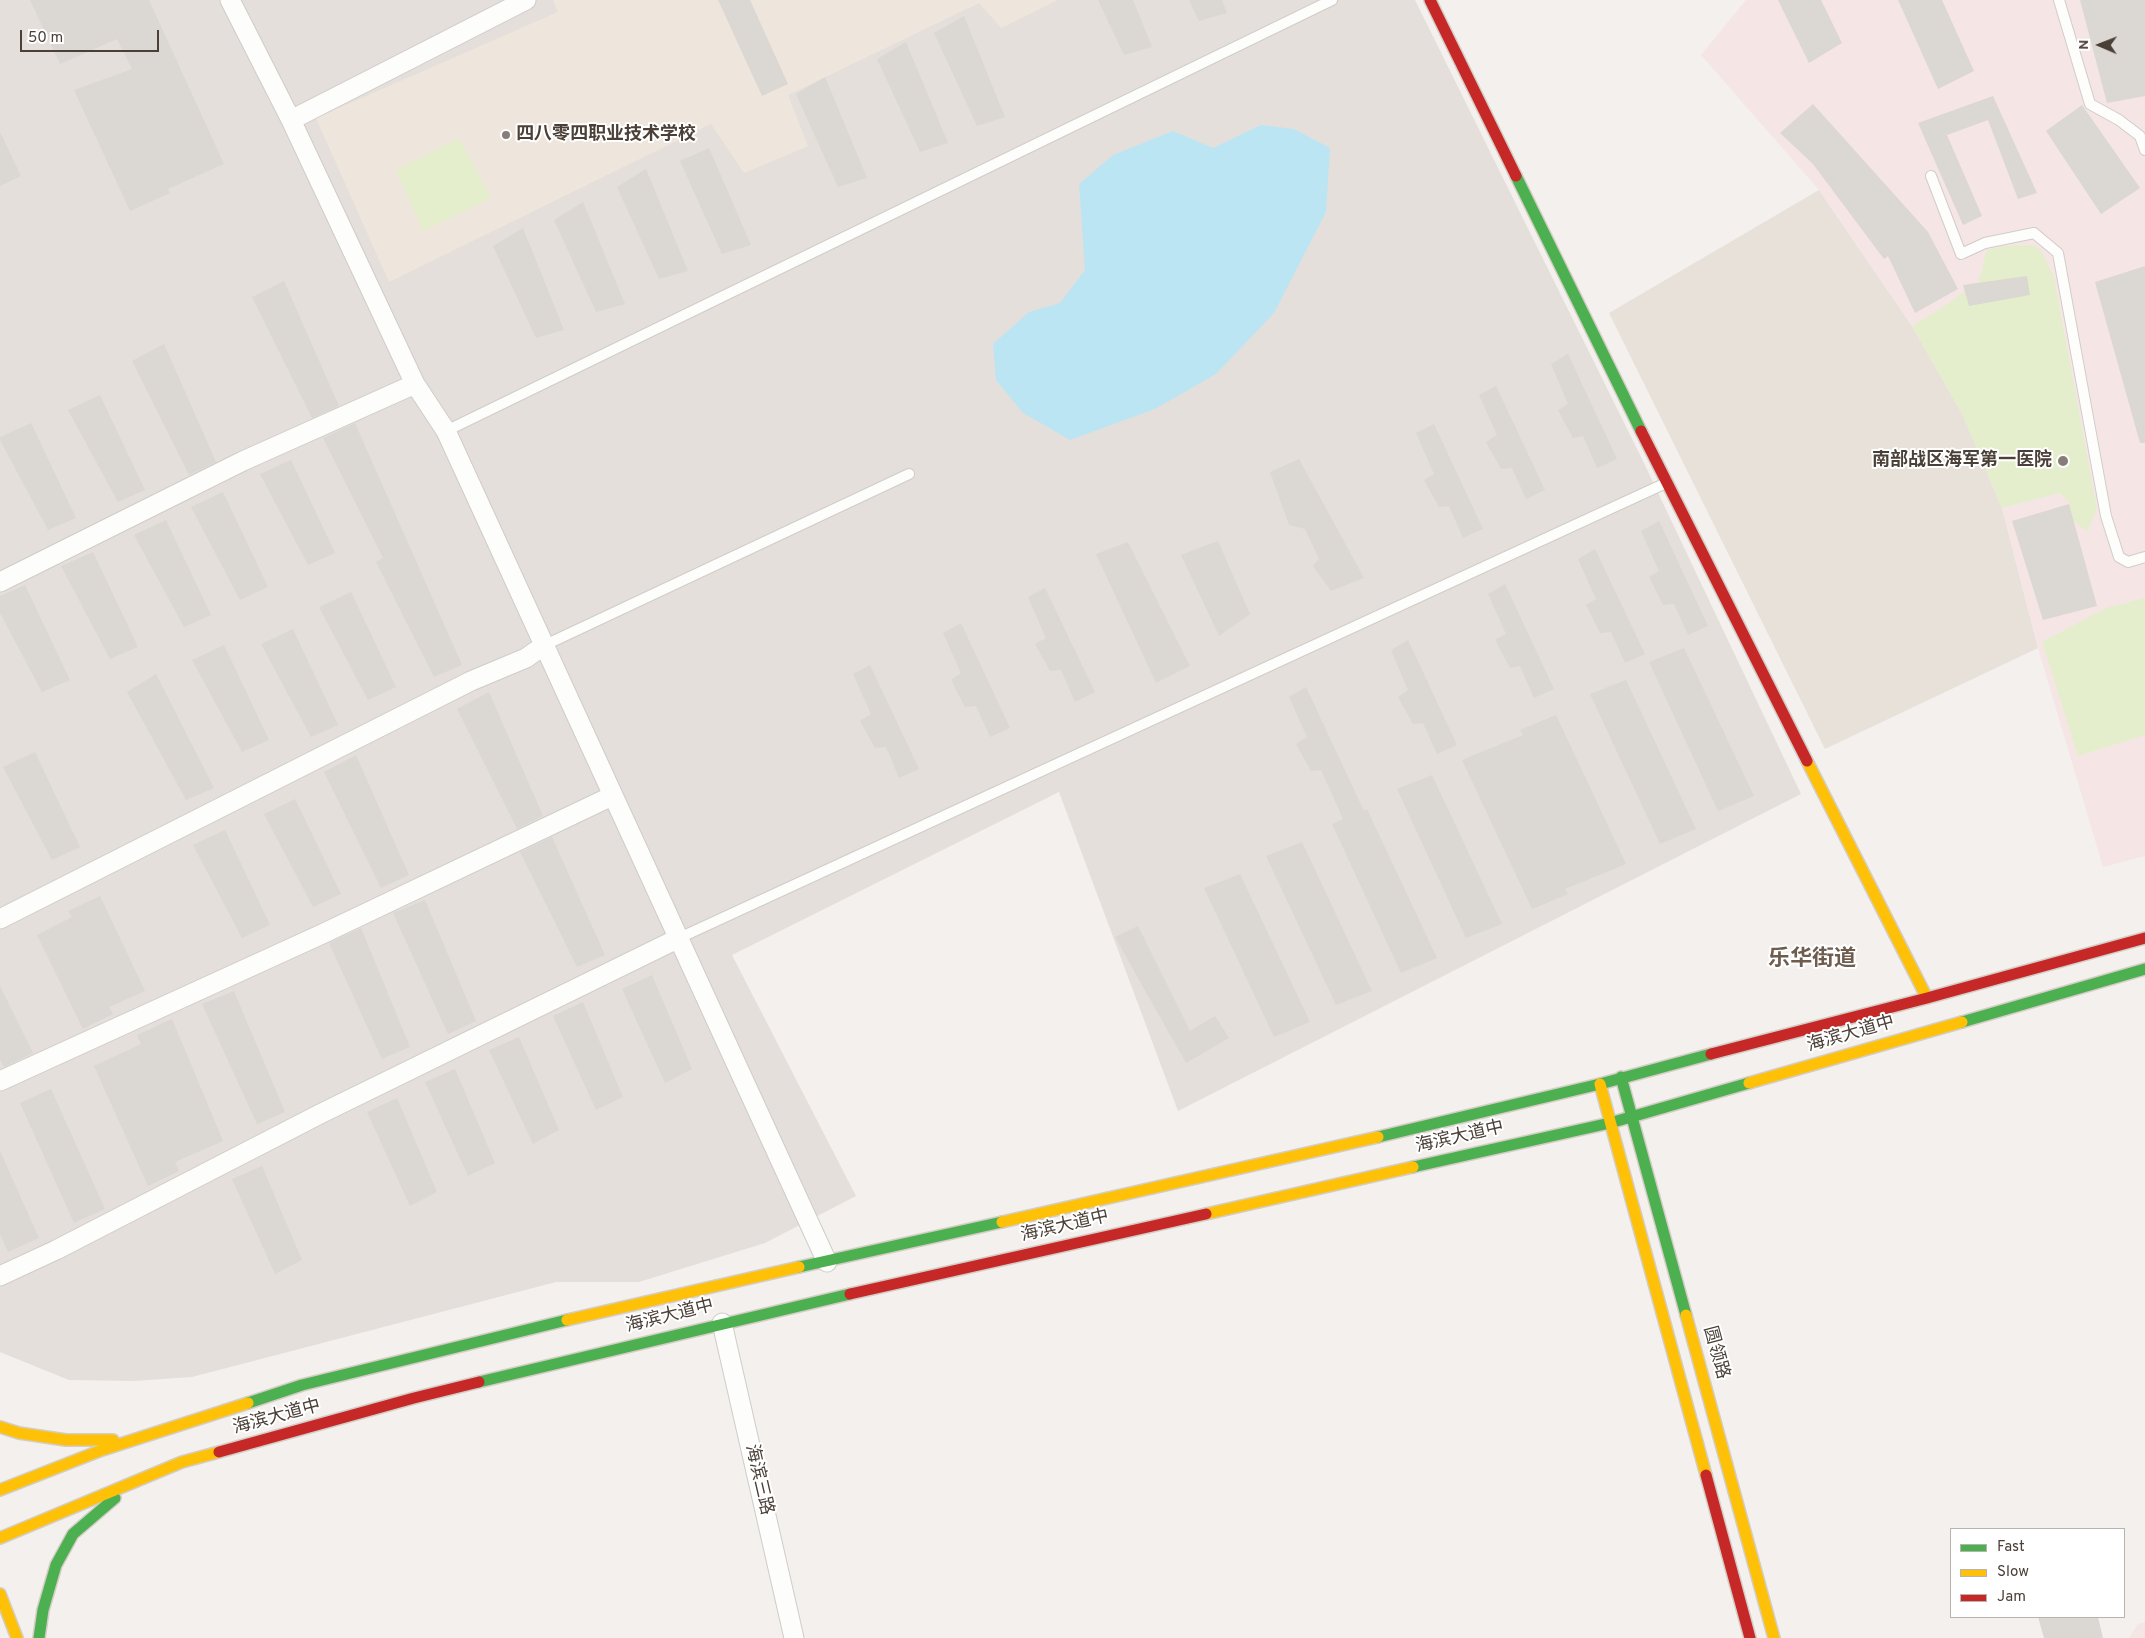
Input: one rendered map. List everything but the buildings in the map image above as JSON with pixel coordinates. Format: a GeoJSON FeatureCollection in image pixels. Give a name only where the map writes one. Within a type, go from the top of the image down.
{"type":"FeatureCollection","features":[{"type":"Feature","properties":{"kind":"main road"},"geometry":{"type":"LineString","coordinates":[[1430,0],[1667,483],[1927,998]]}},
{"type":"Feature","properties":{"kind":"main road","name":"海滨大道中"},"geometry":{"type":"LineString","coordinates":[[0,1490],[132,1440],[302,1384],[614,1310],[1401,1132],[1600,1084],[1927,998],[2145,938]]}},
{"type":"Feature","properties":{"kind":"main road","name":"海滨大道中"},"geometry":{"type":"LineString","coordinates":[[0,1538],[182,1462],[414,1398],[722,1323],[1632,1117],[2145,969]]}},
{"type":"Feature","properties":{"kind":"main road","name":"圆领路"},"geometry":{"type":"LineString","coordinates":[[1621,1077],[1774,1638]]}},
{"type":"Feature","properties":{"kind":"main road"},"geometry":{"type":"LineString","coordinates":[[1600,1084],[1750,1638]]}},
{"type":"Feature","properties":{"kind":"main road"},"geometry":{"type":"LineString","coordinates":[[0,1426],[19,1433],[66,1440],[132,1440]]}},
{"type":"Feature","properties":{"kind":"main road"},"geometry":{"type":"LineString","coordinates":[[39,1638],[43,1610],[56,1565],[73,1534],[136,1481]]}},
{"type":"Feature","properties":{"kind":"main road"},"geometry":{"type":"LineString","coordinates":[[0,1594],[17,1638]]}},
{"type":"Feature","properties":{"kind":"street"},"geometry":{"type":"LineString","coordinates":[[230,0],[291,120],[415,384],[446,432],[827,1262]]}},
{"type":"Feature","properties":{"kind":"street"},"geometry":{"type":"LineString","coordinates":[[291,120],[526,0]]}},
{"type":"Feature","properties":{"kind":"street"},"geometry":{"type":"LineString","coordinates":[[0,582],[243,461],[415,384]]}},
{"type":"Feature","properties":{"kind":"street"},"geometry":{"type":"LineString","coordinates":[[0,919],[471,681],[526,658],[543,646]]}},
{"type":"Feature","properties":{"kind":"street"},"geometry":{"type":"LineString","coordinates":[[0,1081],[320,935],[612,796]]}},
{"type":"Feature","properties":{"kind":"street"},"geometry":{"type":"LineString","coordinates":[[0,1276],[56,1250],[320,1114],[677,938]]}},
{"type":"Feature","properties":{"kind":"street","name":"海滨三路"},"geometry":{"type":"LineString","coordinates":[[722,1323],[794,1638]]}},
{"type":"Feature","properties":{"kind":"lane"},"geometry":{"type":"LineString","coordinates":[[446,432],[1332,0]]}},
{"type":"Feature","properties":{"kind":"lane"},"geometry":{"type":"LineString","coordinates":[[2059,0],[2090,104],[2119,120],[2140,136],[2145,150]]}},
{"type":"Feature","properties":{"kind":"lane"},"geometry":{"type":"LineString","coordinates":[[1931,176],[1961,254],[1985,243],[2034,234],[2058,253],[2106,516],[2119,557],[2128,562],[2145,557]]}},
{"type":"Feature","properties":{"kind":"lane"},"geometry":{"type":"LineString","coordinates":[[543,646],[909,474]]}},
{"type":"Feature","properties":{"kind":"lane"},"geometry":{"type":"LineString","coordinates":[[677,938],[1667,483]]}},
{"type":"Feature","properties":{"kind":"shaded area"},"geometry":{"type":"Polygon","coordinates":[[[0,0],[1415,0],[1642,459],[1801,794],[1178,1111],[1059,792],[732,955],[856,1196],[765,1243],[639,1282],[556,1282],[192,1377],[134,1381],[69,1380],[0,1352],[0,0]]]}},
{"type":"Feature","properties":{"kind":"shaded area","name":"四八零四职业技术学校"},"geometry":{"type":"Polygon","coordinates":[[[553,0],[1058,0],[1001,28],[979,3],[788,95],[808,146],[744,173],[711,124],[389,282],[316,118],[558,12],[553,0]]]}},
{"type":"Feature","properties":{"kind":"shaded area","name":"南部战区海军第一医院"},"geometry":{"type":"Polygon","coordinates":[[[1746,0],[2145,0],[2145,856],[2103,867],[2038,648],[2002,508],[1962,413],[1912,326],[1819,190],[1701,55],[1746,0]]]}},
{"type":"Feature","properties":{"kind":"shaded area"},"geometry":{"type":"Polygon","coordinates":[[[1819,190],[1912,326],[1962,413],[2002,508],[2038,648],[1825,749],[1609,313],[1819,190]]]}},
{"type":"Feature","properties":{"kind":"shaded area"},"geometry":{"type":"Polygon","coordinates":[[[2145,1622],[2145,1638],[2129,1638],[2138,1624],[2145,1622]]]}},
{"type":"Feature","properties":{"kind":"green space"},"geometry":{"type":"Polygon","coordinates":[[[459,138],[491,198],[423,231],[396,170],[459,138]]]}},
{"type":"Feature","properties":{"kind":"green space"},"geometry":{"type":"Polygon","coordinates":[[[2033,245],[2041,250],[2054,277],[2097,509],[2087,532],[2073,520],[2069,502],[2060,493],[2002,508],[1962,414],[1912,326],[1946,305],[1979,281],[1987,250],[2005,246],[2033,245]]]}},
{"type":"Feature","properties":{"kind":"green space"},"geometry":{"type":"Polygon","coordinates":[[[2145,598],[2145,735],[2078,756],[2042,642],[2106,608],[2145,598]]]}},
{"type":"Feature","properties":{"kind":"water"},"geometry":{"type":"Polygon","coordinates":[[[1261,125],[1294,129],[1330,148],[1326,212],[1274,313],[1216,374],[1155,409],[1070,440],[1023,413],[996,380],[993,344],[1029,312],[1060,303],[1085,270],[1079,184],[1113,155],[1173,131],[1213,148],[1261,125]]]}},
{"type":"Feature","properties":{"kind":"traffic: fast"},"geometry":{"type":"LineString","coordinates":[[1516,176],[1641,431]]}},
{"type":"Feature","properties":{"kind":"traffic: fast"},"geometry":{"type":"LineString","coordinates":[[1962,1022],[2145,969]]}},
{"type":"Feature","properties":{"kind":"traffic: fast"},"geometry":{"type":"LineString","coordinates":[[1378,1137],[1600,1084],[1711,1054]]}},
{"type":"Feature","properties":{"kind":"traffic: fast"},"geometry":{"type":"LineString","coordinates":[[1621,1077],[1686,1315]]}},
{"type":"Feature","properties":{"kind":"traffic: fast"},"geometry":{"type":"LineString","coordinates":[[1413,1167],[1610,1123],[1749,1083]]}},
{"type":"Feature","properties":{"kind":"traffic: fast"},"geometry":{"type":"LineString","coordinates":[[799,1267],[1002,1222]]}},
{"type":"Feature","properties":{"kind":"traffic: fast"},"geometry":{"type":"LineString","coordinates":[[479,1382],[850,1294]]}},
{"type":"Feature","properties":{"kind":"traffic: fast"},"geometry":{"type":"LineString","coordinates":[[248,1403],[302,1385],[567,1320]]}},
{"type":"Feature","properties":{"kind":"traffic: fast"},"geometry":{"type":"LineString","coordinates":[[39,1638],[43,1610],[56,1565],[73,1534],[115,1498]]}},
{"type":"Feature","properties":{"kind":"traffic: slow"},"geometry":{"type":"LineString","coordinates":[[1807,761],[1927,998]]}},
{"type":"Feature","properties":{"kind":"traffic: slow"},"geometry":{"type":"LineString","coordinates":[[1749,1083],[1962,1022]]}},
{"type":"Feature","properties":{"kind":"traffic: slow"},"geometry":{"type":"LineString","coordinates":[[1600,1084],[1706,1475]]}},
{"type":"Feature","properties":{"kind":"traffic: slow"},"geometry":{"type":"LineString","coordinates":[[1002,1222],[1378,1137]]}},
{"type":"Feature","properties":{"kind":"traffic: slow"},"geometry":{"type":"LineString","coordinates":[[1206,1214],[1413,1167]]}},
{"type":"Feature","properties":{"kind":"traffic: slow"},"geometry":{"type":"LineString","coordinates":[[567,1320],[799,1267]]}},
{"type":"Feature","properties":{"kind":"traffic: slow"},"geometry":{"type":"LineString","coordinates":[[1686,1315],[1774,1638]]}},
{"type":"Feature","properties":{"kind":"traffic: slow"},"geometry":{"type":"LineString","coordinates":[[0,1490],[102,1450],[248,1403]]}},
{"type":"Feature","properties":{"kind":"traffic: slow"},"geometry":{"type":"LineString","coordinates":[[0,1427],[19,1433],[66,1440],[113,1440]]}},
{"type":"Feature","properties":{"kind":"traffic: slow"},"geometry":{"type":"LineString","coordinates":[[0,1538],[182,1462],[219,1452]]}},
{"type":"Feature","properties":{"kind":"traffic: slow"},"geometry":{"type":"LineString","coordinates":[[0,1594],[17,1638]]}},
{"type":"Feature","properties":{"kind":"traffic: jam"},"geometry":{"type":"LineString","coordinates":[[1430,0],[1516,176]]}},
{"type":"Feature","properties":{"kind":"traffic: jam"},"geometry":{"type":"LineString","coordinates":[[1641,431],[1807,761]]}},
{"type":"Feature","properties":{"kind":"traffic: jam"},"geometry":{"type":"LineString","coordinates":[[1711,1054],[1927,998],[2145,938]]}},
{"type":"Feature","properties":{"kind":"traffic: jam"},"geometry":{"type":"LineString","coordinates":[[850,1294],[1206,1214]]}},
{"type":"Feature","properties":{"kind":"traffic: jam"},"geometry":{"type":"LineString","coordinates":[[219,1452],[479,1382]]}},
{"type":"Feature","properties":{"kind":"traffic: jam"},"geometry":{"type":"LineString","coordinates":[[1706,1475],[1750,1638]]}},
{"type":"Feature","properties":{"kind":"place","name":"四八零四职业技术学校"},"geometry":{"type":"Point","coordinates":[506,135]}},
{"type":"Feature","properties":{"kind":"place","name":"南部战区海军第一医院"},"geometry":{"type":"Point","coordinates":[2063,461]}},
{"type":"Feature","properties":{"kind":"district","name":"乐华街道"},"geometry":{"type":"Point","coordinates":[1812,961]}}]}
